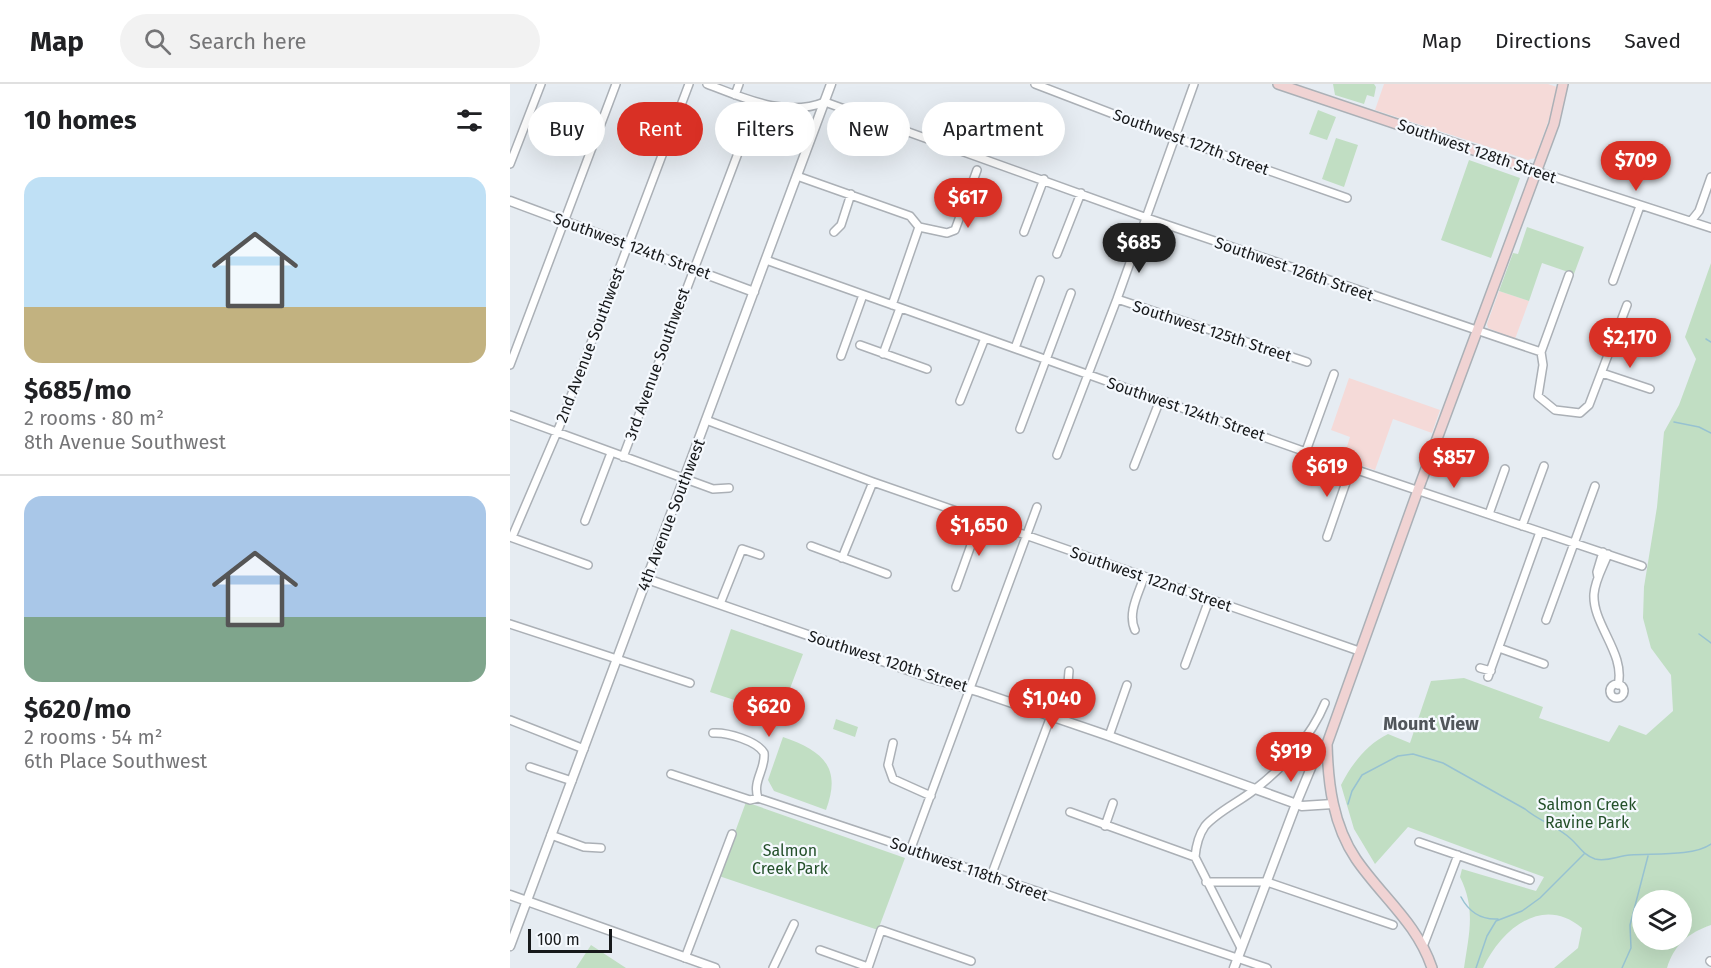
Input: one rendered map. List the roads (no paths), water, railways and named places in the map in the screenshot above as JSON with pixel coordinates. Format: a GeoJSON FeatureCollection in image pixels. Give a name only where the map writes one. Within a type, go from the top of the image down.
{"type":"FeatureCollection","features":[{"type":"Feature","properties":{"kind":"main road","name":"Southwest 128th Street"},"geometry":{"type":"LineString","coordinates":[[1278,84],[1536,171]]}},
{"type":"Feature","properties":{"kind":"main road"},"geometry":{"type":"LineString","coordinates":[[1432,968],[1424,944],[1401,912],[1356,858],[1337,820],[1333,804],[1327,744],[1418,489],[1554,124],[1563,84]]}},
{"type":"Feature","properties":{"kind":"street"},"geometry":{"type":"LineString","coordinates":[[510,164],[541,84]]}},
{"type":"Feature","properties":{"kind":"street"},"geometry":{"type":"LineString","coordinates":[[510,365],[616,84]]}},
{"type":"Feature","properties":{"kind":"street","name":"2nd Avenue Southwest"},"geometry":{"type":"LineString","coordinates":[[511,537],[556,432],[630,245],[689,84]]}},
{"type":"Feature","properties":{"kind":"street","name":"Southwest 126th Street"},"geometry":{"type":"LineString","coordinates":[[707,84],[754,102]]}},
{"type":"Feature","properties":{"kind":"street"},"geometry":{"type":"LineString","coordinates":[[735,95],[739,84]]}},
{"type":"Feature","properties":{"kind":"street","name":"4th Avenue Southwest"},"geometry":{"type":"LineString","coordinates":[[510,946],[831,84]]}},
{"type":"Feature","properties":{"kind":"street","name":"Southwest 127th Street"},"geometry":{"type":"LineString","coordinates":[[1035,84],[1176,138],[1347,198]]}},
{"type":"Feature","properties":{"kind":"street"},"geometry":{"type":"LineString","coordinates":[[1057,455],[1147,218],[1194,84]]}},
{"type":"Feature","properties":{"kind":"street","name":"Southwest 126th Street"},"geometry":{"type":"LineString","coordinates":[[815,104],[825,102],[1147,218],[1540,352]]}},
{"type":"Feature","properties":{"kind":"street","name":"3rd Avenue Southwest"},"geometry":{"type":"LineString","coordinates":[[623,457],[737,156]]}},
{"type":"Feature","properties":{"kind":"street"},"geometry":{"type":"LineString","coordinates":[[797,176],[910,216],[919,226],[947,233],[955,230],[977,170]]}},
{"type":"Feature","properties":{"kind":"street","name":"Southwest 128th Street"},"geometry":{"type":"LineString","coordinates":[[1536,171],[1711,228]]}},
{"type":"Feature","properties":{"kind":"street"},"geometry":{"type":"LineString","coordinates":[[1691,221],[1699,211],[1711,177]]}},
{"type":"Feature","properties":{"kind":"street"},"geometry":{"type":"LineString","coordinates":[[1024,232],[1044,179]]}},
{"type":"Feature","properties":{"kind":"street"},"geometry":{"type":"LineString","coordinates":[[1057,254],[1081,193]]}},
{"type":"Feature","properties":{"kind":"street"},"geometry":{"type":"LineString","coordinates":[[834,232],[841,225],[851,194]]}},
{"type":"Feature","properties":{"kind":"street","name":"Southwest 124th Street"},"geometry":{"type":"LineString","coordinates":[[510,201],[754,292]]}},
{"type":"Feature","properties":{"kind":"street"},"geometry":{"type":"LineString","coordinates":[[1613,280],[1640,206]]}},
{"type":"Feature","properties":{"kind":"street"},"geometry":{"type":"LineString","coordinates":[[883,354],[919,226]]}},
{"type":"Feature","properties":{"kind":"street","name":"Southwest 124th Street"},"geometry":{"type":"LineString","coordinates":[[766,260],[1351,468],[1642,566]]}},
{"type":"Feature","properties":{"kind":"street"},"geometry":{"type":"LineString","coordinates":[[1569,275],[1540,352],[1543,365],[1538,396],[1547,406],[1561,412],[1580,413],[1586,409],[1627,305]]}},
{"type":"Feature","properties":{"kind":"street"},"geometry":{"type":"LineString","coordinates":[[1015,348],[1040,280]]}},
{"type":"Feature","properties":{"kind":"street"},"geometry":{"type":"LineString","coordinates":[[1020,429],[1071,293]]}},
{"type":"Feature","properties":{"kind":"street"},"geometry":{"type":"LineString","coordinates":[[841,356],[863,295]]}},
{"type":"Feature","properties":{"kind":"street","name":"Southwest 125th Street"},"geometry":{"type":"LineString","coordinates":[[1117,299],[1307,362]]}},
{"type":"Feature","properties":{"kind":"street"},"geometry":{"type":"LineString","coordinates":[[960,402],[985,338]]}},
{"type":"Feature","properties":{"kind":"street"},"geometry":{"type":"LineString","coordinates":[[860,345],[927,369]]}},
{"type":"Feature","properties":{"kind":"street"},"geometry":{"type":"LineString","coordinates":[[1602,373],[1650,389]]}},
{"type":"Feature","properties":{"kind":"street"},"geometry":{"type":"LineString","coordinates":[[1306,451],[1334,374]]}},
{"type":"Feature","properties":{"kind":"street"},"geometry":{"type":"LineString","coordinates":[[1134,466],[1160,400]]}},
{"type":"Feature","properties":{"kind":"street"},"geometry":{"type":"LineString","coordinates":[[510,415],[713,489],[729,488]]}},
{"type":"Feature","properties":{"kind":"street","name":"Southwest 122nd Street"},"geometry":{"type":"LineString","coordinates":[[706,420],[980,520],[1359,651]]}},
{"type":"Feature","properties":{"kind":"street","name":"3rd Avenue Southwest"},"geometry":{"type":"LineString","coordinates":[[585,521],[611,453]]}},
{"type":"Feature","properties":{"kind":"street"},"geometry":{"type":"LineString","coordinates":[[1522,526],[1544,466]]}},
{"type":"Feature","properties":{"kind":"street"},"geometry":{"type":"LineString","coordinates":[[1327,537],[1351,468]]}},
{"type":"Feature","properties":{"kind":"street"},"geometry":{"type":"LineString","coordinates":[[1489,514],[1505,469]]}},
{"type":"Feature","properties":{"kind":"street"},"geometry":{"type":"LineString","coordinates":[[842,558],[873,482]]}},
{"type":"Feature","properties":{"kind":"street"},"geometry":{"type":"LineString","coordinates":[[1546,620],[1596,486]]}},
{"type":"Feature","properties":{"kind":"street"},"geometry":{"type":"LineString","coordinates":[[911,848],[1037,507]]}},
{"type":"Feature","properties":{"kind":"street"},"geometry":{"type":"LineString","coordinates":[[956,587],[980,520]]}},
{"type":"Feature","properties":{"kind":"street"},"geometry":{"type":"LineString","coordinates":[[1480,668],[1490,674],[1540,532]]}},
{"type":"Feature","properties":{"kind":"street"},"geometry":{"type":"LineString","coordinates":[[511,537],[588,565]]}},
{"type":"Feature","properties":{"kind":"street"},"geometry":{"type":"LineString","coordinates":[[811,546],[887,574]]}},
{"type":"Feature","properties":{"kind":"street"},"geometry":{"type":"LineString","coordinates":[[720,604],[742,549],[760,555]]}},
{"type":"Feature","properties":{"kind":"street"},"geometry":{"type":"LineString","coordinates":[[1606,553],[1597,572],[1598,577],[1593,595],[1617,667],[1618,685]]}},
{"type":"Feature","properties":{"kind":"street"},"geometry":{"type":"LineString","coordinates":[[1135,630],[1132,621],[1133,609],[1144,577]]}},
{"type":"Feature","properties":{"kind":"street","name":"Southwest 120th Street"},"geometry":{"type":"LineString","coordinates":[[647,579],[931,678],[1109,736],[1296,804],[1308,806],[1333,804]]}},
{"type":"Feature","properties":{"kind":"street"},"geometry":{"type":"LineString","coordinates":[[1185,665],[1209,600]]}},
{"type":"Feature","properties":{"kind":"street"},"geometry":{"type":"LineString","coordinates":[[510,624],[690,683]]}},
{"type":"Feature","properties":{"kind":"street"},"geometry":{"type":"LineString","coordinates":[[1499,648],[1544,664]]}},
{"type":"Feature","properties":{"kind":"street"},"geometry":{"type":"LineString","coordinates":[[991,876],[1051,716],[1068,683],[1069,671]]}},
{"type":"Feature","properties":{"kind":"street"},"geometry":{"type":"LineString","coordinates":[[1109,736],[1127,685]]}},
{"type":"Feature","properties":{"kind":"street"},"geometry":{"type":"LineString","coordinates":[[1241,948],[1206,882],[1196,857],[1197,841],[1208,824],[1256,789],[1295,750],[1312,728],[1325,703]]}},
{"type":"Feature","properties":{"kind":"street"},"geometry":{"type":"LineString","coordinates":[[510,720],[584,749]]}},
{"type":"Feature","properties":{"kind":"street"},"geometry":{"type":"LineString","coordinates":[[713,733],[720,733],[761,748],[765,759],[755,788],[758,798]]}},
{"type":"Feature","properties":{"kind":"street"},"geometry":{"type":"LineString","coordinates":[[893,743],[888,765],[893,780],[931,796]]}},
{"type":"Feature","properties":{"kind":"street"},"geometry":{"type":"LineString","coordinates":[[1234,968],[1313,763],[1327,744]]}},
{"type":"Feature","properties":{"kind":"street"},"geometry":{"type":"LineString","coordinates":[[530,767],[572,781]]}},
{"type":"Feature","properties":{"kind":"street","name":"Southwest 118th Street"},"geometry":{"type":"LineString","coordinates":[[671,774],[750,800],[758,798],[1267,968]]}},
{"type":"Feature","properties":{"kind":"street"},"geometry":{"type":"LineString","coordinates":[[1106,826],[1113,803]]}},
{"type":"Feature","properties":{"kind":"street"},"geometry":{"type":"LineString","coordinates":[[1070,812],[1196,857]]}},
{"type":"Feature","properties":{"kind":"street"},"geometry":{"type":"LineString","coordinates":[[685,958],[732,834]]}},
{"type":"Feature","properties":{"kind":"street"},"geometry":{"type":"LineString","coordinates":[[552,836],[584,847],[601,848]]}},
{"type":"Feature","properties":{"kind":"street"},"geometry":{"type":"LineString","coordinates":[[1419,842],[1530,880]]}},
{"type":"Feature","properties":{"kind":"street"},"geometry":{"type":"LineString","coordinates":[[1424,944],[1458,855]]}},
{"type":"Feature","properties":{"kind":"street"},"geometry":{"type":"LineString","coordinates":[[1206,882],[1267,882],[1393,925]]}},
{"type":"Feature","properties":{"kind":"street"},"geometry":{"type":"LineString","coordinates":[[510,896],[715,968]]}},
{"type":"Feature","properties":{"kind":"street"},"geometry":{"type":"LineString","coordinates":[[773,968],[794,924]]}},
{"type":"Feature","properties":{"kind":"street"},"geometry":{"type":"LineString","coordinates":[[820,950],[868,967],[881,930],[971,961]]}},
{"type":"Feature","properties":{"kind":"waterway"},"geometry":{"type":"LineString","coordinates":[[1706,339],[1711,342]]}},
{"type":"Feature","properties":{"kind":"waterway"},"geometry":{"type":"LineString","coordinates":[[1674,422],[1699,427],[1711,433]]}},
{"type":"Feature","properties":{"kind":"waterway"},"geometry":{"type":"LineString","coordinates":[[1699,634],[1711,643]]}},
{"type":"Feature","properties":{"kind":"waterway"},"geometry":{"type":"LineString","coordinates":[[1348,804],[1352,791],[1362,775],[1398,756],[1413,754],[1443,763],[1525,809],[1566,834],[1584,853],[1595,859],[1683,853],[1711,844]]}},
{"type":"Feature","properties":{"kind":"waterway"},"geometry":{"type":"LineString","coordinates":[[1476,968],[1487,936],[1496,921],[1522,911],[1540,898],[1584,854]]}},
{"type":"Feature","properties":{"kind":"waterway"},"geometry":{"type":"LineString","coordinates":[[1622,968],[1631,948],[1630,925],[1648,856]]}},
{"type":"Feature","properties":{"kind":"waterway"},"geometry":{"type":"LineString","coordinates":[[1461,897],[1476,914],[1498,919]]}},
{"type":"Feature","properties":{"kind":"district","name":"Mount View"},"geometry":{"type":"Point","coordinates":[1431,724]}},
{"type":"Feature","properties":{"kind":"park label","name":"Salmon Creek Ravine Park"},"geometry":{"type":"Point","coordinates":[1587,813]}},
{"type":"Feature","properties":{"kind":"park label","name":"Salmon Creek Park"},"geometry":{"type":"Point","coordinates":[790,859]}}]}
